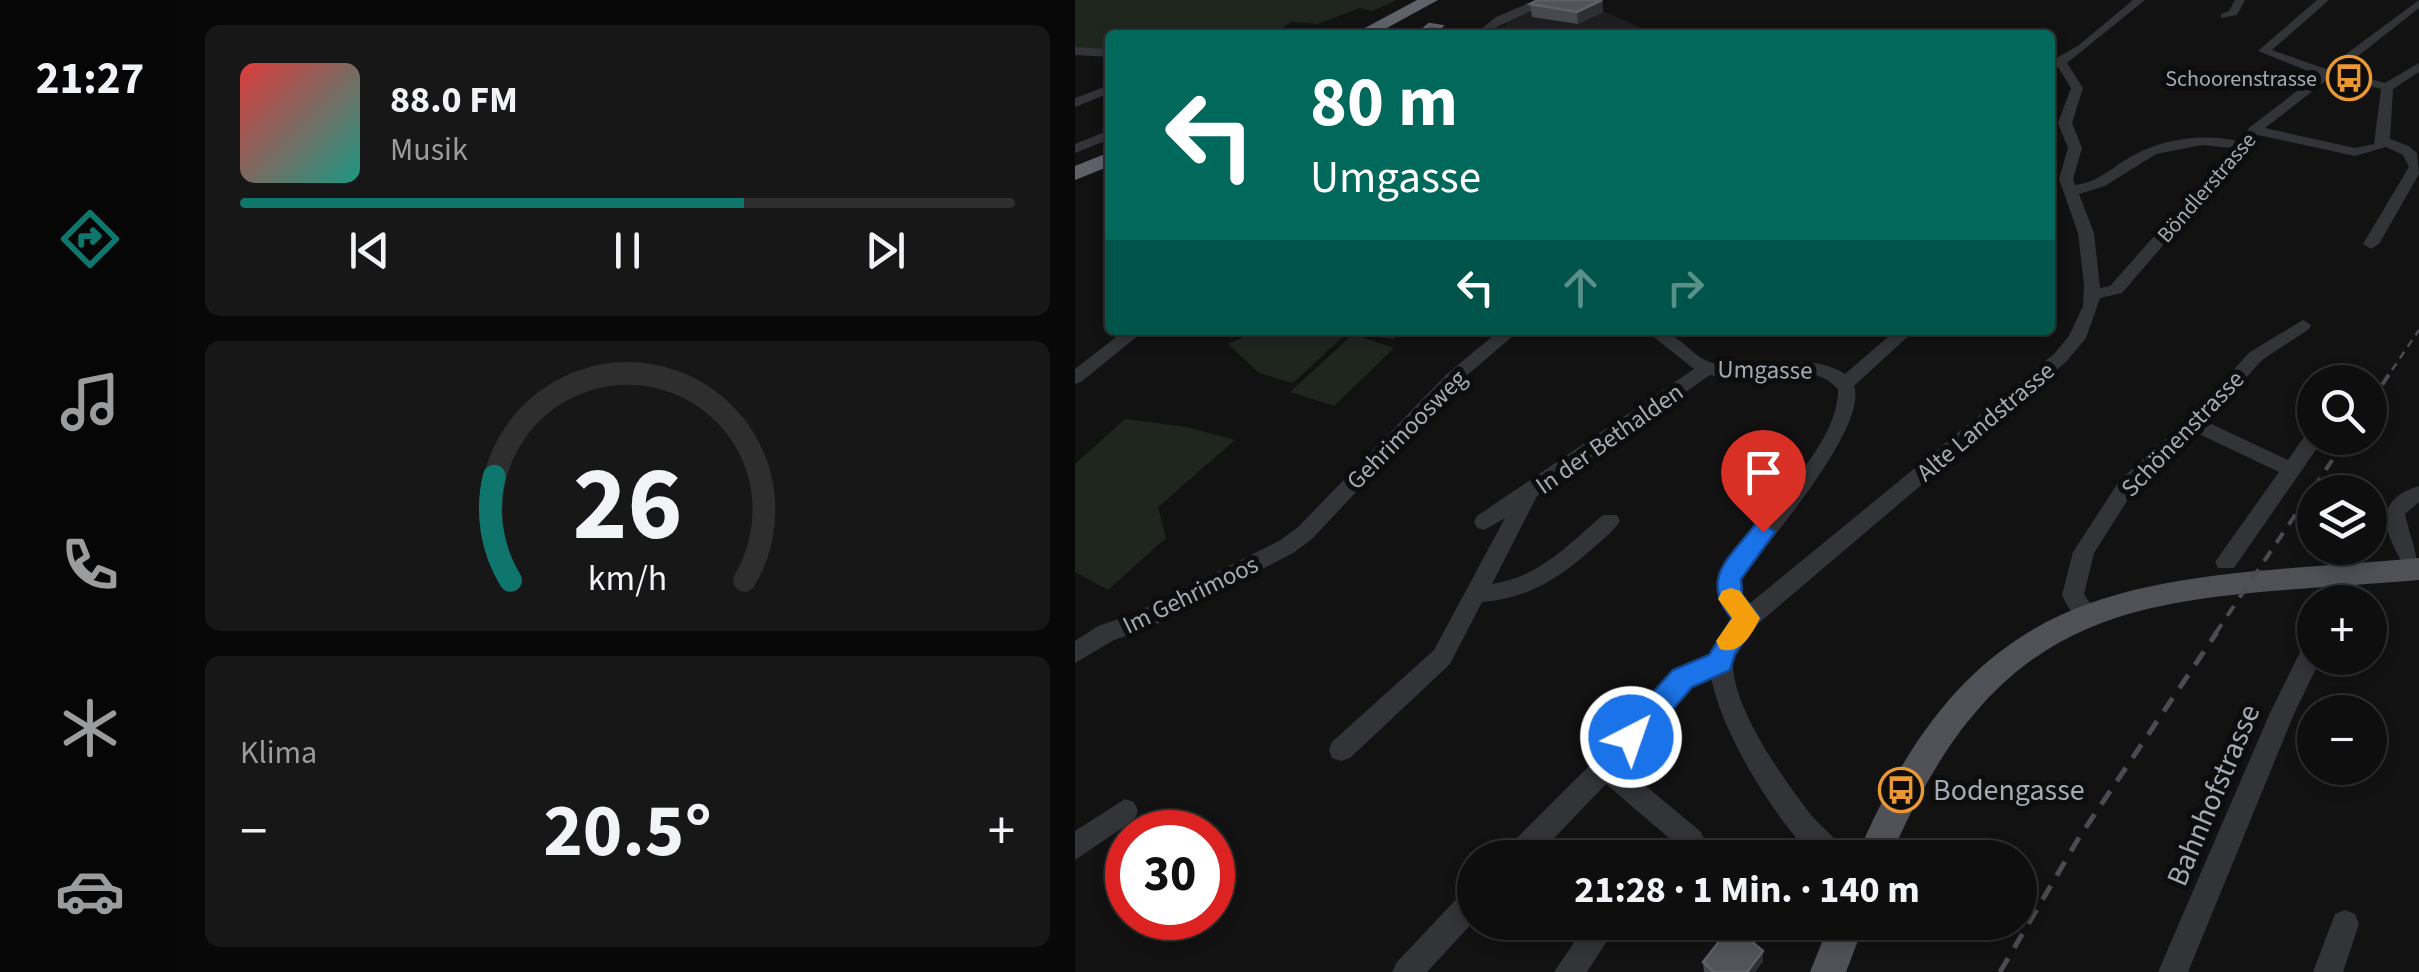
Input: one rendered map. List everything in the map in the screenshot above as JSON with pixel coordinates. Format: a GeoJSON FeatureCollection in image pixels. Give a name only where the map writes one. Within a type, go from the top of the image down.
{"type":"FeatureCollection","features":[{"type":"Feature","properties":{"kind":"highway"},"geometry":{"type":"LineString","coordinates":[[1371,30],[1430,0]]}},
{"type":"Feature","properties":{"kind":"highway"},"geometry":{"type":"LineString","coordinates":[[1387,30],[1445,0]]}},
{"type":"Feature","properties":{"kind":"highway"},"geometry":{"type":"LineString","coordinates":[[1075,165],[1105,152]]}},
{"type":"Feature","properties":{"kind":"highway"},"geometry":{"type":"LineString","coordinates":[[1075,174],[1105,160]]}},
{"type":"Feature","properties":{"kind":"main road"},"geometry":{"type":"LineString","coordinates":[[2363,585],[2419,570]]}},
{"type":"Feature","properties":{"kind":"main road"},"geometry":{"type":"LineString","coordinates":[[1880,840],[1901,790],[1930,742],[1969,694],[2030,645],[2086,614],[2139,597],[2195,588],[2297,589]]}},
{"type":"Feature","properties":{"kind":"main road"},"geometry":{"type":"LineString","coordinates":[[1828,972],[1841,940]]}},
{"type":"Feature","properties":{"kind":"street"},"geometry":{"type":"LineString","coordinates":[[1486,30],[1500,19],[1545,0]]}},
{"type":"Feature","properties":{"kind":"street","name":"Alte Landstrasse"},"geometry":{"type":"LineString","coordinates":[[1721,662],[1723,651],[1747,618],[2060,358],[2083,328],[2092,295],[2086,234],[2066,179],[2075,148],[2065,123],[2077,88],[2055,64],[2141,0]]}},
{"type":"Feature","properties":{"kind":"street"},"geometry":{"type":"LineString","coordinates":[[2225,16],[2233,12],[2240,0]]}},
{"type":"Feature","properties":{"kind":"street"},"geometry":{"type":"LineString","coordinates":[[2325,0],[2264,51],[2387,87],[2419,67]]}},
{"type":"Feature","properties":{"kind":"street","name":"Böndlerstrasse"},"geometry":{"type":"LineString","coordinates":[[2092,295],[2115,290],[2255,130],[2419,2]]}},
{"type":"Feature","properties":{"kind":"street"},"geometry":{"type":"LineString","coordinates":[[1075,52],[1105,53]]}},
{"type":"Feature","properties":{"kind":"street"},"geometry":{"type":"LineString","coordinates":[[2255,130],[2355,152],[2379,148],[2383,142],[2387,87]]}},
{"type":"Feature","properties":{"kind":"street"},"geometry":{"type":"LineString","coordinates":[[1075,103],[1105,91]]}},
{"type":"Feature","properties":{"kind":"street"},"geometry":{"type":"LineString","coordinates":[[1075,148],[1105,136]]}},
{"type":"Feature","properties":{"kind":"street"},"geometry":{"type":"LineString","coordinates":[[2070,190],[2092,189],[2137,158],[2170,146],[2195,141],[2240,146]]}},
{"type":"Feature","properties":{"kind":"street"},"geometry":{"type":"LineString","coordinates":[[2371,244],[2416,166],[2413,155],[2405,149],[2383,142]]}},
{"type":"Feature","properties":{"kind":"street","name":"Schönenstrasse"},"geometry":{"type":"LineString","coordinates":[[2086,614],[2073,594],[2084,552],[2127,485],[2195,424],[2256,356],[2303,325]]}},
{"type":"Feature","properties":{"kind":"street"},"geometry":{"type":"LineString","coordinates":[[1075,378],[1130,335]]}},
{"type":"Feature","properties":{"kind":"street","name":"Gehrimoosweg"},"geometry":{"type":"LineString","coordinates":[[1305,533],[1453,378],[1505,335]]}},
{"type":"Feature","properties":{"kind":"street","name":"Umgasse"},"geometry":{"type":"LineString","coordinates":[[1661,335],[1707,368],[1743,373],[1805,367],[1829,373],[1844,385],[1848,403],[1825,449],[1729,577],[1730,598],[1747,618]]}},
{"type":"Feature","properties":{"kind":"street"},"geometry":{"type":"LineString","coordinates":[[1844,385],[1900,335]]}},
{"type":"Feature","properties":{"kind":"street","name":"In der Bethalden"},"geometry":{"type":"LineString","coordinates":[[1341,750],[1442,657],[1529,491],[1707,368]]}},
{"type":"Feature","properties":{"kind":"street"},"geometry":{"type":"LineString","coordinates":[[2195,424],[2290,469]]}},
{"type":"Feature","properties":{"kind":"street"},"geometry":{"type":"LineString","coordinates":[[2226,562],[2301,455]]}},
{"type":"Feature","properties":{"kind":"street"},"geometry":{"type":"LineString","coordinates":[[1485,522],[1529,491]]}},
{"type":"Feature","properties":{"kind":"street"},"geometry":{"type":"LineString","coordinates":[[2419,493],[2401,504],[2395,514],[2400,540],[2419,570]]}},
{"type":"Feature","properties":{"kind":"street"},"geometry":{"type":"LineString","coordinates":[[1475,594],[1506,594],[1527,586],[1610,521]]}},
{"type":"Feature","properties":{"kind":"street","name":"Im Gehrimoos"},"geometry":{"type":"LineString","coordinates":[[1075,653],[1105,634],[1141,621],[1286,547],[1305,533]]}},
{"type":"Feature","properties":{"kind":"street"},"geometry":{"type":"LineString","coordinates":[[1534,840],[1683,678],[1721,662],[1721,674],[1754,752],[1817,840]]}},
{"type":"Feature","properties":{"kind":"street","name":"Bahnhofstrasse"},"geometry":{"type":"LineString","coordinates":[[2173,972],[2301,675]]}},
{"type":"Feature","properties":{"kind":"street"},"geometry":{"type":"LineString","coordinates":[[1605,767],[1691,840]]}},
{"type":"Feature","properties":{"kind":"street"},"geometry":{"type":"LineString","coordinates":[[1075,847],[1105,825]]}},
{"type":"Feature","properties":{"kind":"street"},"geometry":{"type":"LineString","coordinates":[[1407,972],[1457,919]]}},
{"type":"Feature","properties":{"kind":"street"},"geometry":{"type":"LineString","coordinates":[[2328,972],[2345,924]]}},
{"type":"Feature","properties":{"kind":"street"},"geometry":{"type":"LineString","coordinates":[[1569,972],[1592,940]]}},
{"type":"Feature","properties":{"kind":"shaded area"},"geometry":{"type":"Polygon","coordinates":[[[1075,0],[1397,0],[1372,11],[1360,8],[1317,24],[1291,22],[1280,30],[1105,30],[1105,48],[1075,49],[1075,0]]]}},
{"type":"Feature","properties":{"kind":"shaded area"},"geometry":{"type":"Polygon","coordinates":[[[1550,0],[1603,0],[1603,11],[1640,27],[1634,30],[1495,30],[1550,0]]]}},
{"type":"Feature","properties":{"kind":"shaded area"},"geometry":{"type":"Polygon","coordinates":[[[1248,335],[1345,335],[1293,383],[1259,373],[1228,344],[1248,335]]]}},
{"type":"Feature","properties":{"kind":"shaded area"},"geometry":{"type":"Polygon","coordinates":[[[1352,335],[1394,348],[1334,406],[1290,392],[1352,335]]]}},
{"type":"Feature","properties":{"kind":"shaded area"},"geometry":{"type":"Polygon","coordinates":[[[1363,335],[1398,335],[1394,339],[1363,335]]]}},
{"type":"Feature","properties":{"kind":"shaded area"},"geometry":{"type":"Polygon","coordinates":[[[1125,419],[1187,427],[1235,440],[1158,507],[1166,538],[1108,590],[1075,572],[1075,464],[1125,419]]]}},
{"type":"Feature","properties":{"kind":"building"},"geometry":{"type":"Polygon","coordinates":[[[1538,0],[1602,0],[1577,12],[1530,4],[1538,0]]]}},
{"type":"Feature","properties":{"kind":"building"},"geometry":{"type":"Polygon","coordinates":[[[1429,24],[1442,26],[1438,30],[1422,30],[1429,24]]]}},
{"type":"Feature","properties":{"kind":"building"},"geometry":{"type":"Polygon","coordinates":[[[1720,940],[1750,940],[1763,951],[1747,972],[1714,972],[1703,962],[1720,940]]]}},
{"type":"Feature","properties":{"kind":"railway"},"geometry":{"type":"LineString","coordinates":[[2392,370],[2419,330]]}},
{"type":"Feature","properties":{"kind":"railway"},"geometry":{"type":"LineString","coordinates":[[2387,378],[2392,370]]}},
{"type":"Feature","properties":{"kind":"railway"},"geometry":{"type":"LineString","coordinates":[[2215,634],[2336,455]]}},
{"type":"Feature","properties":{"kind":"railway"},"geometry":{"type":"LineString","coordinates":[[2000,972],[2080,836],[2217,632]]}},
{"type":"Feature","properties":{"kind":"slow traffic"},"geometry":{"type":"LineString","coordinates":[[1729,641],[1747,618],[1731,599]]}},
{"type":"Feature","properties":{"kind":"place","name":"Schoorenstrasse"},"geometry":{"type":"Point","coordinates":[2349,78]}},
{"type":"Feature","properties":{"kind":"place","name":"Bodengasse"},"geometry":{"type":"Point","coordinates":[1901,790]}},
{"type":"Feature","properties":{"kind":"route"},"geometry":{"type":"LineString","coordinates":[[1631,737],[1683,678],[1721,662],[1723,651],[1747,618],[1730,598],[1729,577],[1763,532]]}}]}
